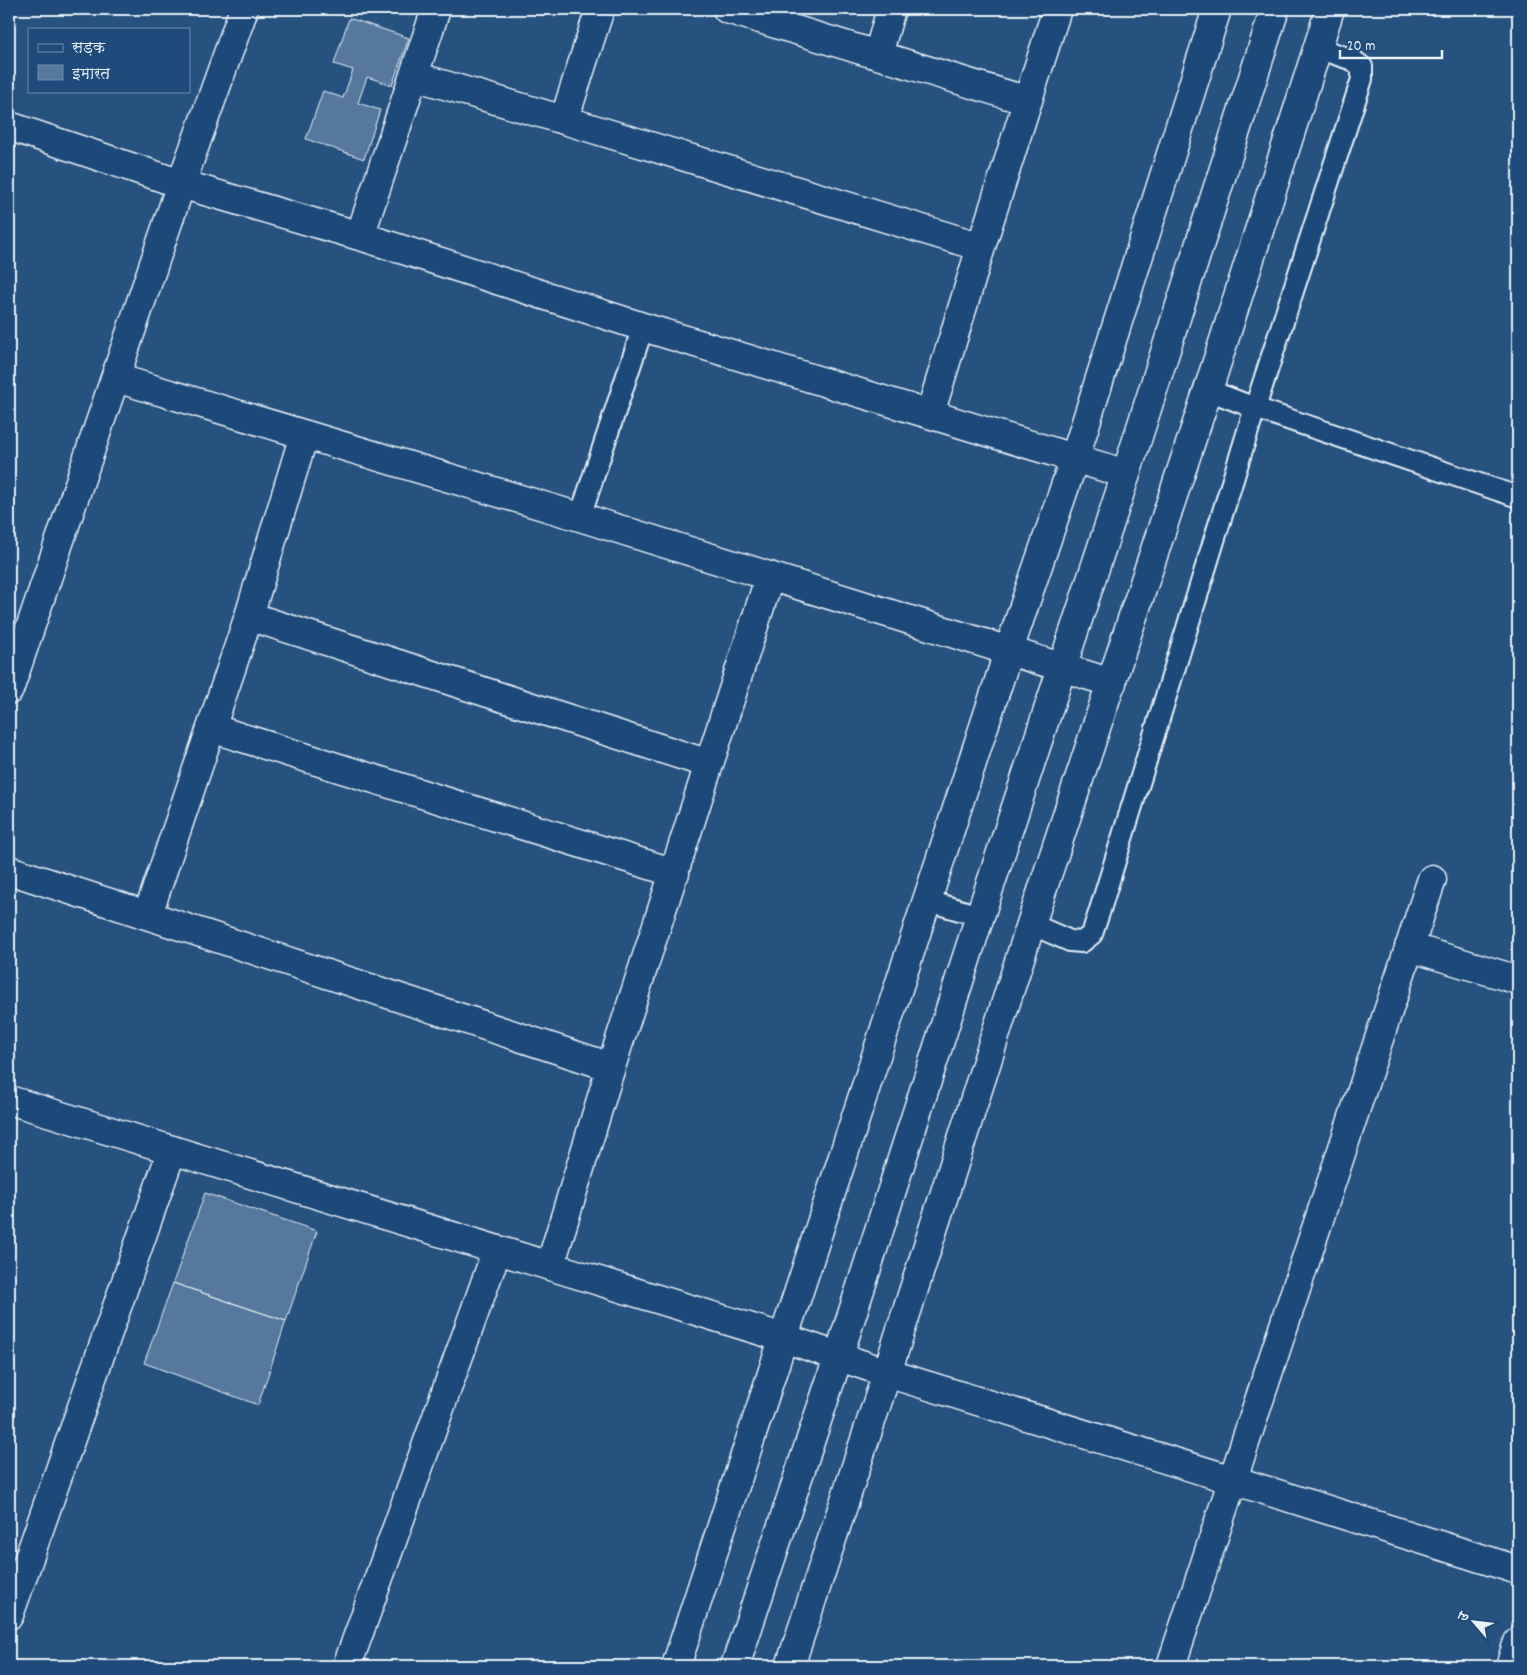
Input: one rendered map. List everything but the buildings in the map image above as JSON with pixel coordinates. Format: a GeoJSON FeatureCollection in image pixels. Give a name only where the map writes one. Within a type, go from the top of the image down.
{"type":"FeatureCollection","features":[{"type":"Feature","properties":{"kind":"street"},"geometry":{"type":"LineString","coordinates":[[9,690],[181,184],[244,9]]}},
{"type":"Feature","properties":{"kind":"street"},"geometry":{"type":"LineString","coordinates":[[360,236],[436,9]]}},
{"type":"Feature","properties":{"kind":"street"},"geometry":{"type":"LineString","coordinates":[[564,120],[600,9]]}},
{"type":"Feature","properties":{"kind":"street"},"geometry":{"type":"LineString","coordinates":[[727,9],[1028,101]]}},
{"type":"Feature","properties":{"kind":"street"},"geometry":{"type":"LineString","coordinates":[[878,55],[891,9]]}},
{"type":"Feature","properties":{"kind":"street"},"geometry":{"type":"LineString","coordinates":[[930,414],[1057,9]]}},
{"type":"Feature","properties":{"kind":"street"},"geometry":{"type":"LineString","coordinates":[[676,1666],[1009,650],[1075,457],[1217,9]]}},
{"type":"Feature","properties":{"kind":"street"},"geometry":{"type":"LineString","coordinates":[[735,1666],[838,1358],[980,916],[1126,474],[1275,9]]}},
{"type":"Feature","properties":{"kind":"street"},"geometry":{"type":"LineString","coordinates":[[790,1666],[887,1373],[1031,924],[1208,390],[1330,9]]}},
{"type":"Feature","properties":{"kind":"street"},"geometry":{"type":"LineString","coordinates":[[414,76],[981,247]]}},
{"type":"Feature","properties":{"kind":"street"},"geometry":{"type":"LineString","coordinates":[[9,126],[181,184],[360,236],[643,327],[1126,474]]}},
{"type":"Feature","properties":{"kind":"street"},"geometry":{"type":"LineString","coordinates":[[116,378],[580,517],[1112,683]]}},
{"type":"Feature","properties":{"kind":"street"},"geometry":{"type":"LineString","coordinates":[[148,914],[248,616],[304,435]]}},
{"type":"Feature","properties":{"kind":"street"},"geometry":{"type":"LineString","coordinates":[[550,1266],[611,1067],[770,576]]}},
{"type":"Feature","properties":{"kind":"street"},"geometry":{"type":"LineString","coordinates":[[248,616],[709,764]]}},
{"type":"Feature","properties":{"kind":"street"},"geometry":{"type":"LineString","coordinates":[[211,728],[675,873]]}},
{"type":"Feature","properties":{"kind":"street"},"geometry":{"type":"LineString","coordinates":[[9,870],[611,1067]]}},
{"type":"Feature","properties":{"kind":"street"},"geometry":{"type":"LineString","coordinates":[[1171,1666],[1432,879]]}},
{"type":"Feature","properties":{"kind":"street"},"geometry":{"type":"LineString","coordinates":[[1409,947],[1518,980]]}},
{"type":"Feature","properties":{"kind":"street"},"geometry":{"type":"LineString","coordinates":[[9,1100],[784,1338],[838,1358],[1518,1570]]}},
{"type":"Feature","properties":{"kind":"street"},"geometry":{"type":"LineString","coordinates":[[9,1615],[172,1150]]}},
{"type":"Feature","properties":{"kind":"street"},"geometry":{"type":"LineString","coordinates":[[347,1666],[497,1250]]}},
{"type":"Feature","properties":{"kind":"street"},"geometry":{"type":"LineString","coordinates":[[1510,1666],[1518,1642]]}},
{"type":"Feature","properties":{"kind":"lane"},"geometry":{"type":"LineString","coordinates":[[1031,924],[1070,941],[1082,942],[1092,934],[1255,408],[1362,79],[1362,67],[1353,60],[1317,48]]}},
{"type":"Feature","properties":{"kind":"lane"},"geometry":{"type":"LineString","coordinates":[[580,517],[643,327]]}},
{"type":"Feature","properties":{"kind":"lane"},"geometry":{"type":"LineString","coordinates":[[1208,390],[1255,408],[1518,498]]}},
{"type":"Feature","properties":{"kind":"lane"},"geometry":{"type":"LineString","coordinates":[[928,901],[980,916]]}}]}
